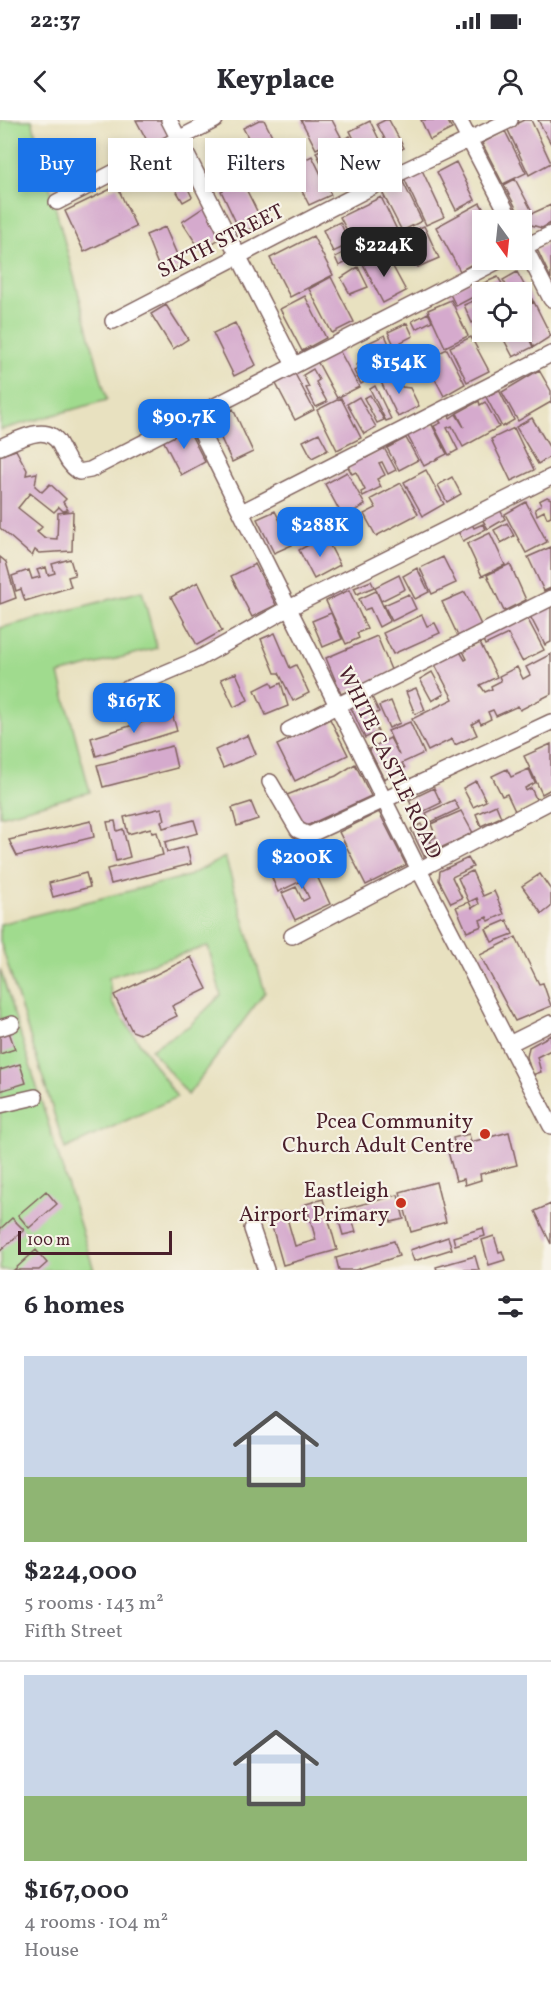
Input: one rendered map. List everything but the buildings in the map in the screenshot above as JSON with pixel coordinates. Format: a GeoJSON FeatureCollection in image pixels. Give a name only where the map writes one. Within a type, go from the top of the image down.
{"type":"FeatureCollection","features":[{"type":"Feature","properties":{"kind":"street"},"geometry":{"type":"LineString","coordinates":[[169,120],[177,138]]}},
{"type":"Feature","properties":{"kind":"street"},"geometry":{"type":"LineString","coordinates":[[182,138],[215,120]]}},
{"type":"Feature","properties":{"kind":"street"},"geometry":{"type":"LineString","coordinates":[[459,120],[506,210]]}},
{"type":"Feature","properties":{"kind":"street","name":"SIXTH STREET"},"geometry":{"type":"LineString","coordinates":[[113,321],[468,139],[510,120]]}},
{"type":"Feature","properties":{"kind":"street"},"geometry":{"type":"LineString","coordinates":[[193,168],[294,365]]}},
{"type":"Feature","properties":{"kind":"street"},"geometry":{"type":"LineString","coordinates":[[57,202],[108,176]]}},
{"type":"Feature","properties":{"kind":"street"},"geometry":{"type":"LineString","coordinates":[[532,242],[551,234]]}},
{"type":"Feature","properties":{"kind":"street"},"geometry":{"type":"LineString","coordinates":[[532,263],[551,299]]}},
{"type":"Feature","properties":{"kind":"street"},"geometry":{"type":"LineString","coordinates":[[0,447],[37,432],[50,433],[59,442],[68,464],[79,472],[90,470],[480,270]]}},
{"type":"Feature","properties":{"kind":"street"},"geometry":{"type":"LineString","coordinates":[[242,512],[551,354]]}},
{"type":"Feature","properties":{"kind":"street","name":"WHITE CASTLE ROAD"},"geometry":{"type":"LineString","coordinates":[[194,418],[419,870],[551,1126]]}},
{"type":"Feature","properties":{"kind":"street"},"geometry":{"type":"LineString","coordinates":[[106,698],[156,679],[240,636],[288,608],[551,477]]}},
{"type":"Feature","properties":{"kind":"street"},"geometry":{"type":"LineString","coordinates":[[289,730],[551,598]]}},
{"type":"Feature","properties":{"kind":"street"},"geometry":{"type":"LineString","coordinates":[[270,782],[298,830],[309,835],[551,722]]}},
{"type":"Feature","properties":{"kind":"street"},"geometry":{"type":"LineString","coordinates":[[292,936],[551,801]]}},
{"type":"Feature","properties":{"kind":"street"},"geometry":{"type":"LineString","coordinates":[[509,1044],[551,1023]]}},
{"type":"Feature","properties":{"kind":"street"},"geometry":{"type":"LineString","coordinates":[[0,1105],[35,1097]]}},
{"type":"Feature","properties":{"kind":"street"},"geometry":{"type":"LineString","coordinates":[[252,1229],[266,1270]]}},
{"type":"Feature","properties":{"kind":"green space"},"geometry":{"type":"Polygon","coordinates":[[[0,120],[32,120],[37,138],[18,138],[18,192],[51,192],[107,400],[0,430],[0,120]]]}},
{"type":"Feature","properties":{"kind":"green space"},"geometry":{"type":"Polygon","coordinates":[[[142,591],[157,648],[59,674],[90,792],[0,816],[0,628],[142,591]]]}},
{"type":"Feature","properties":{"kind":"green space"},"geometry":{"type":"Polygon","coordinates":[[[225,857],[265,992],[188,1095],[151,1049],[189,1026],[221,995],[208,946],[109,977],[112,1003],[177,1097],[65,1149],[0,941],[0,924],[188,876],[225,857]]]}},
{"type":"Feature","properties":{"kind":"green space"},"geometry":{"type":"Polygon","coordinates":[[[0,969],[94,1270],[0,1270],[0,969]]]}},
{"type":"Feature","properties":{"kind":"place","name":"Pcea Community Church Adult Centre"},"geometry":{"type":"Point","coordinates":[485,1134]}},
{"type":"Feature","properties":{"kind":"place","name":"Eastleigh Airport Primary"},"geometry":{"type":"Point","coordinates":[401,1203]}}]}
